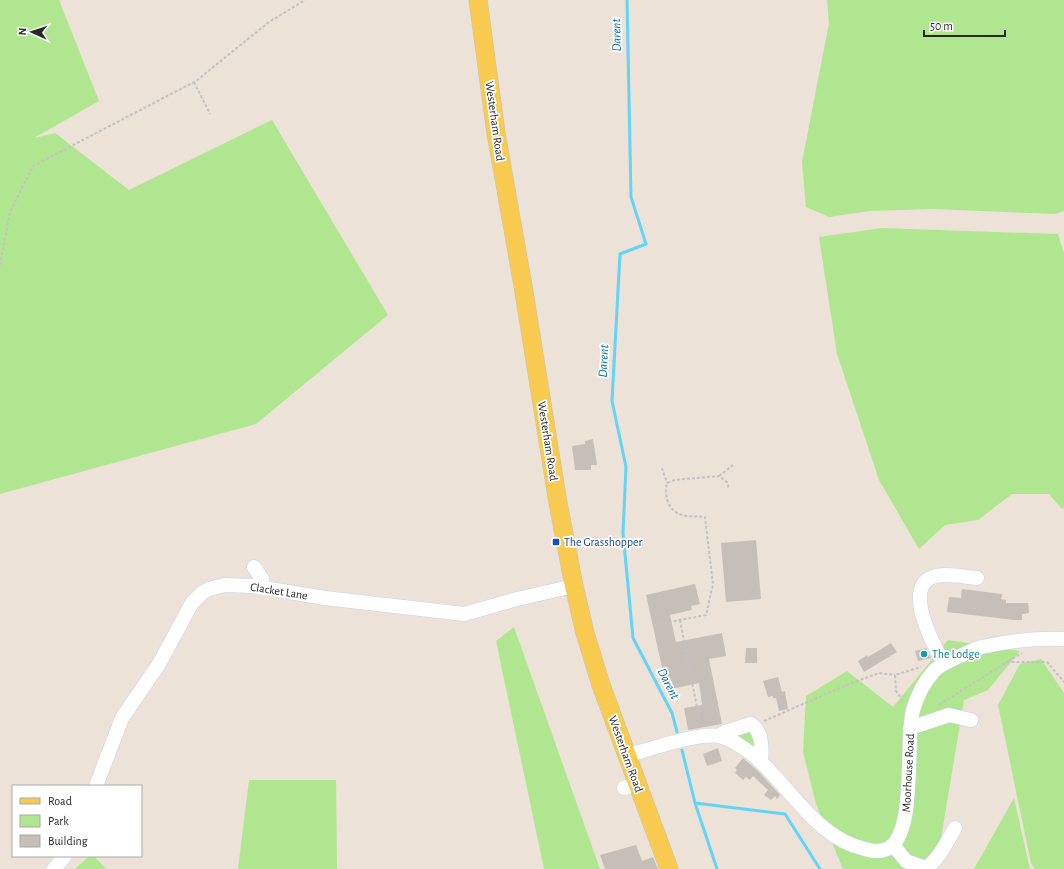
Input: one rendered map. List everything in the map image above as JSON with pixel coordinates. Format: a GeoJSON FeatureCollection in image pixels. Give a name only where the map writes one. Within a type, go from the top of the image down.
{"type":"FeatureCollection","features":[{"type":"Feature","properties":{"kind":"main road","name":"Westerham Road"},"geometry":{"type":"LineString","coordinates":[[478,0],[496,133],[523,286],[558,503],[574,586],[592,657],[626,756],[630,786],[669,869]]}},
{"type":"Feature","properties":{"kind":"street"},"geometry":{"type":"LineString","coordinates":[[254,566],[262,579],[263,587]]}},
{"type":"Feature","properties":{"kind":"street"},"geometry":{"type":"LineString","coordinates":[[944,663],[929,637],[921,605],[924,584],[935,576],[943,575],[977,578]]}},
{"type":"Feature","properties":{"kind":"street","name":"Clacket Lane"},"geometry":{"type":"LineString","coordinates":[[96,785],[118,726],[159,664],[186,611],[196,598],[209,589],[225,585],[263,587],[325,598],[464,614],[574,586]]}},
{"type":"Feature","properties":{"kind":"street","name":"Moorhouse Road"},"geometry":{"type":"LineString","coordinates":[[894,846],[901,834],[906,814],[910,728],[913,711],[918,696],[934,670],[944,663],[980,647],[1047,638],[1064,639]]}},
{"type":"Feature","properties":{"kind":"street"},"geometry":{"type":"LineString","coordinates":[[910,728],[949,715],[971,720]]}},
{"type":"Feature","properties":{"kind":"street"},"geometry":{"type":"LineString","coordinates":[[718,736],[725,732],[751,724],[758,731],[762,751],[761,762]]}},
{"type":"Feature","properties":{"kind":"street"},"geometry":{"type":"LineString","coordinates":[[626,756],[675,742],[707,736],[718,736],[732,741],[761,762],[820,825],[840,839],[858,848],[872,851],[884,850],[894,846],[906,861],[926,868],[935,859],[955,828]]}},
{"type":"Feature","properties":{"kind":"street"},"geometry":{"type":"LineString","coordinates":[[54,869],[63,857]]}},
{"type":"Feature","properties":{"kind":"path"},"geometry":{"type":"LineString","coordinates":[[0,265],[10,212],[34,166],[194,82],[269,22],[305,0]]}},
{"type":"Feature","properties":{"kind":"path"},"geometry":{"type":"LineString","coordinates":[[194,82],[210,114]]}},
{"type":"Feature","properties":{"kind":"path"},"geometry":{"type":"LineString","coordinates":[[667,483],[674,480],[719,476],[734,464]]}},
{"type":"Feature","properties":{"kind":"path"},"geometry":{"type":"LineString","coordinates":[[654,625],[706,615],[713,584],[705,517],[681,515],[670,507],[665,492],[667,483],[662,468]]}},
{"type":"Feature","properties":{"kind":"path"},"geometry":{"type":"LineString","coordinates":[[719,476],[728,483],[728,488]]}},
{"type":"Feature","properties":{"kind":"path"},"geometry":{"type":"LineString","coordinates":[[680,620],[700,723]]}},
{"type":"Feature","properties":{"kind":"path"},"geometry":{"type":"LineString","coordinates":[[937,706],[1007,662],[1047,662],[1064,682]]}},
{"type":"Feature","properties":{"kind":"path"},"geometry":{"type":"LineString","coordinates":[[755,727],[802,704],[879,673],[895,676],[935,663],[944,663]]}},
{"type":"Feature","properties":{"kind":"path"},"geometry":{"type":"LineString","coordinates":[[895,676],[896,691],[906,705],[913,711]]}},
{"type":"Feature","properties":{"kind":"green space"},"geometry":{"type":"Polygon","coordinates":[[[0,0],[59,0],[99,101],[34,138],[55,133],[129,190],[272,120],[388,315],[256,424],[0,494],[0,0]]]}},
{"type":"Feature","properties":{"kind":"green space"},"geometry":{"type":"Polygon","coordinates":[[[827,0],[1064,0],[1064,211],[1055,214],[932,209],[870,211],[829,217],[806,207],[802,162],[829,23],[827,0]]]}},
{"type":"Feature","properties":{"kind":"green space"},"geometry":{"type":"Polygon","coordinates":[[[882,228],[1058,234],[1064,253],[1064,509],[1061,508],[1049,494],[1012,494],[978,520],[945,525],[919,549],[879,480],[837,354],[819,237],[882,228]]]}},
{"type":"Feature","properties":{"kind":"green space"},"geometry":{"type":"Polygon","coordinates":[[[514,627],[600,869],[544,869],[496,641],[514,627]]]}},
{"type":"Feature","properties":{"kind":"green space"},"geometry":{"type":"Polygon","coordinates":[[[948,640],[1020,651],[988,690],[964,700],[936,869],[843,869],[816,804],[803,752],[806,696],[847,671],[893,707],[948,640]]]}},
{"type":"Feature","properties":{"kind":"green space"},"geometry":{"type":"Polygon","coordinates":[[[1041,659],[1064,693],[1064,869],[1035,869],[1031,863],[998,705],[1020,664],[1041,659]]]}},
{"type":"Feature","properties":{"kind":"green space"},"geometry":{"type":"Polygon","coordinates":[[[751,729],[758,751],[728,734],[751,729]]]}},
{"type":"Feature","properties":{"kind":"green space"},"geometry":{"type":"Polygon","coordinates":[[[249,780],[336,780],[337,869],[238,869],[249,780]]]}},
{"type":"Feature","properties":{"kind":"green space"},"geometry":{"type":"Polygon","coordinates":[[[1014,798],[1030,869],[974,869],[1014,798]]]}},
{"type":"Feature","properties":{"kind":"green space"},"geometry":{"type":"Polygon","coordinates":[[[88,857],[95,857],[106,869],[75,869],[88,857]]]}},
{"type":"Feature","properties":{"kind":"building"},"geometry":{"type":"Polygon","coordinates":[[[593,439],[597,465],[591,465],[591,470],[575,470],[572,446],[585,444],[585,441],[593,439]]]}},
{"type":"Feature","properties":{"kind":"building"},"geometry":{"type":"Polygon","coordinates":[[[756,540],[761,599],[726,602],[721,543],[756,540]]]}},
{"type":"Feature","properties":{"kind":"building"},"geometry":{"type":"Polygon","coordinates":[[[695,584],[700,604],[691,606],[692,610],[670,615],[676,642],[722,633],[726,656],[709,659],[722,724],[688,730],[684,708],[702,705],[699,683],[667,690],[646,595],[695,584]]]}},
{"type":"Feature","properties":{"kind":"building"},"geometry":{"type":"Polygon","coordinates":[[[962,589],[1002,594],[1001,599],[1006,600],[1006,603],[1028,603],[1029,613],[1022,614],[1022,620],[1014,620],[947,612],[949,597],[961,598],[962,589]]]}},
{"type":"Feature","properties":{"kind":"building"},"geometry":{"type":"Polygon","coordinates":[[[891,643],[897,652],[864,672],[858,661],[867,655],[868,657],[891,643]]]}},
{"type":"Feature","properties":{"kind":"building"},"geometry":{"type":"Polygon","coordinates":[[[746,648],[757,648],[757,663],[745,663],[746,648]]]}},
{"type":"Feature","properties":{"kind":"building","name":"The Lodge"},"geometry":{"type":"Polygon","coordinates":[[[926,648],[931,658],[918,661],[915,651],[926,648]]]}},
{"type":"Feature","properties":{"kind":"building"},"geometry":{"type":"Polygon","coordinates":[[[778,677],[782,692],[785,691],[788,709],[779,711],[776,698],[773,698],[773,696],[768,697],[763,681],[778,677]]]}},
{"type":"Feature","properties":{"kind":"building"},"geometry":{"type":"Polygon","coordinates":[[[718,748],[722,761],[707,766],[703,754],[718,748]]]}},
{"type":"Feature","properties":{"kind":"building"},"geometry":{"type":"Polygon","coordinates":[[[743,758],[759,772],[780,795],[777,799],[775,796],[771,800],[764,795],[768,790],[753,776],[750,780],[746,777],[743,780],[735,773],[737,770],[735,768],[743,758]]]}},
{"type":"Feature","properties":{"kind":"building"},"geometry":{"type":"Polygon","coordinates":[[[636,845],[642,861],[653,857],[658,869],[605,869],[600,855],[636,845]]]}},
{"type":"Feature","properties":{"kind":"waterway","name":"Darent"},"geometry":{"type":"LineString","coordinates":[[627,0],[631,197],[646,244],[620,254],[612,401],[626,467],[623,533],[633,638],[672,713],[677,732]]}},
{"type":"Feature","properties":{"kind":"waterway","name":"Darent"},"geometry":{"type":"LineString","coordinates":[[682,750],[695,803],[717,869]]}},
{"type":"Feature","properties":{"kind":"waterway"},"geometry":{"type":"LineString","coordinates":[[695,803],[785,814],[820,869]]}},
{"type":"Feature","properties":{"kind":"place","name":"The Grasshopper"},"geometry":{"type":"Point","coordinates":[556,542]}},
{"type":"Feature","properties":{"kind":"place","name":"The Lodge"},"geometry":{"type":"Point","coordinates":[924,654]}}]}
